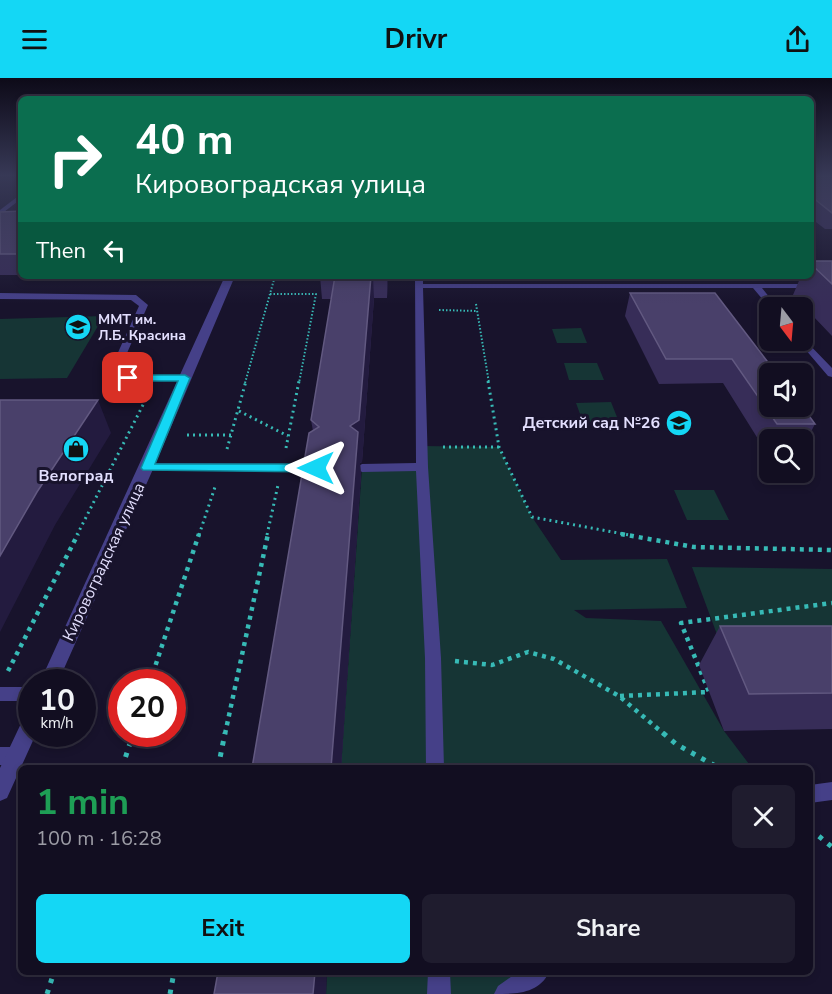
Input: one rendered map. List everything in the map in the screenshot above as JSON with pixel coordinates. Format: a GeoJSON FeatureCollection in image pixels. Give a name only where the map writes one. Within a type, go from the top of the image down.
{"type":"FeatureCollection","features":[{"type":"Feature","properties":{"kind":"street","name":"Кировоградская улица"},"geometry":{"type":"LineString","coordinates":[[55,669],[147,468],[229,279]]}},
{"type":"Feature","properties":{"kind":"street"},"geometry":{"type":"LineString","coordinates":[[0,791],[8,756],[18,741]]}},
{"type":"Feature","properties":{"kind":"lane"},"geometry":{"type":"LineString","coordinates":[[435,765],[434,658],[421,447],[419,281],[832,286]]}},
{"type":"Feature","properties":{"kind":"lane"},"geometry":{"type":"LineString","coordinates":[[755,286],[764,297]]}},
{"type":"Feature","properties":{"kind":"lane"},"geometry":{"type":"LineString","coordinates":[[0,296],[133,297],[144,305],[111,379],[185,378]]}},
{"type":"Feature","properties":{"kind":"lane"},"geometry":{"type":"LineString","coordinates":[[812,351],[832,374]]}},
{"type":"Feature","properties":{"kind":"lane"},"geometry":{"type":"LineString","coordinates":[[362,468],[422,467]]}},
{"type":"Feature","properties":{"kind":"lane"},"geometry":{"type":"LineString","coordinates":[[147,468],[316,468]]}},
{"type":"Feature","properties":{"kind":"lane"},"geometry":{"type":"LineString","coordinates":[[3,686],[18,690]]}},
{"type":"Feature","properties":{"kind":"lane"},"geometry":{"type":"LineString","coordinates":[[813,794],[832,791]]}},
{"type":"Feature","properties":{"kind":"lane"},"geometry":{"type":"LineString","coordinates":[[439,975],[439,994]]}},
{"type":"Feature","properties":{"kind":"lane"},"geometry":{"type":"LineString","coordinates":[[506,994],[534,975]]}},
{"type":"Feature","properties":{"kind":"path"},"geometry":{"type":"LineString","coordinates":[[219,765],[282,468],[316,294],[270,294]]}},
{"type":"Feature","properties":{"kind":"path"},"geometry":{"type":"LineString","coordinates":[[419,310],[477,311],[499,447],[532,518],[694,547],[832,550]]}},
{"type":"Feature","properties":{"kind":"path"},"geometry":{"type":"LineString","coordinates":[[3,686],[148,395]]}},
{"type":"Feature","properties":{"kind":"path"},"geometry":{"type":"LineString","coordinates":[[239,411],[288,436]]}},
{"type":"Feature","properties":{"kind":"path"},"geometry":{"type":"LineString","coordinates":[[187,435],[232,435]]}},
{"type":"Feature","properties":{"kind":"path"},"geometry":{"type":"LineString","coordinates":[[421,447],[499,447]]}},
{"type":"Feature","properties":{"kind":"path"},"geometry":{"type":"LineString","coordinates":[[619,696],[709,692],[681,623],[832,603]]}},
{"type":"Feature","properties":{"kind":"path"},"geometry":{"type":"LineString","coordinates":[[434,658],[492,665],[528,652],[554,659],[619,696],[676,744],[714,765]]}},
{"type":"Feature","properties":{"kind":"path"},"geometry":{"type":"LineString","coordinates":[[123,765],[129,747]]}},
{"type":"Feature","properties":{"kind":"path"},"geometry":{"type":"LineString","coordinates":[[813,831],[832,847]]}},
{"type":"Feature","properties":{"kind":"path"},"geometry":{"type":"LineString","coordinates":[[47,994],[53,975]]}},
{"type":"Feature","properties":{"kind":"path"},"geometry":{"type":"LineString","coordinates":[[170,994],[173,975]]}},
{"type":"Feature","properties":{"kind":"green space"},"geometry":{"type":"Polygon","coordinates":[[[104,316],[67,378],[0,379],[0,319],[104,316]]]}},
{"type":"Feature","properties":{"kind":"green space"},"geometry":{"type":"Polygon","coordinates":[[[581,328],[587,343],[557,343],[552,329],[581,328]]]}},
{"type":"Feature","properties":{"kind":"green space"},"geometry":{"type":"Polygon","coordinates":[[[564,363],[597,363],[604,380],[569,380],[564,363]]]}},
{"type":"Feature","properties":{"kind":"green space"},"geometry":{"type":"Polygon","coordinates":[[[611,402],[619,422],[583,422],[576,403],[611,402]]]}},
{"type":"Feature","properties":{"kind":"green space"},"geometry":{"type":"Polygon","coordinates":[[[421,446],[499,447],[532,517],[561,560],[667,559],[687,608],[574,610],[586,618],[661,621],[724,731],[750,765],[341,765],[362,468],[422,467],[421,446]]]}},
{"type":"Feature","properties":{"kind":"green space"},"geometry":{"type":"Polygon","coordinates":[[[674,490],[714,490],[729,520],[687,520],[674,490]]]}},
{"type":"Feature","properties":{"kind":"green space"},"geometry":{"type":"Polygon","coordinates":[[[692,567],[832,569],[832,650],[722,648],[692,567]]]}},
{"type":"Feature","properties":{"kind":"green space"},"geometry":{"type":"Polygon","coordinates":[[[327,975],[530,975],[503,994],[326,994],[327,975]]]}},
{"type":"Feature","properties":{"kind":"building"},"geometry":{"type":"Polygon","coordinates":[[[0,219],[18,219],[18,254],[0,254],[0,219]]]}},
{"type":"Feature","properties":{"kind":"building"},"geometry":{"type":"Polygon","coordinates":[[[814,261],[832,261],[832,284],[814,267],[814,261]]]}},
{"type":"Feature","properties":{"kind":"building"},"geometry":{"type":"Polygon","coordinates":[[[334,279],[371,279],[359,420],[350,426],[358,432],[331,765],[253,765],[309,433],[319,427],[311,420],[334,279]]]}},
{"type":"Feature","properties":{"kind":"building"},"geometry":{"type":"Polygon","coordinates":[[[630,293],[715,293],[769,363],[759,363],[759,398],[732,359],[666,359],[630,293]]]}},
{"type":"Feature","properties":{"kind":"building"},"geometry":{"type":"Polygon","coordinates":[[[0,400],[98,400],[37,492],[0,556],[0,400]]]}},
{"type":"Feature","properties":{"kind":"building"},"geometry":{"type":"Polygon","coordinates":[[[772,417],[810,417],[815,424],[777,424],[772,417]]]}},
{"type":"Feature","properties":{"kind":"building"},"geometry":{"type":"Polygon","coordinates":[[[720,626],[832,626],[832,693],[749,694],[720,626]]]}},
{"type":"Feature","properties":{"kind":"building"},"geometry":{"type":"Polygon","coordinates":[[[217,975],[315,975],[313,994],[214,994],[217,975]]]}},
{"type":"Feature","properties":{"kind":"place","name":"ММТ им. Л.Б. Красина"},"geometry":{"type":"Point","coordinates":[78,327]}},
{"type":"Feature","properties":{"kind":"place","name":"Детский сад №26"},"geometry":{"type":"Point","coordinates":[679,423]}},
{"type":"Feature","properties":{"kind":"place","name":"Велоград"},"geometry":{"type":"Point","coordinates":[76,449]}},
{"type":"Feature","properties":{"kind":"route"},"geometry":{"type":"LineString","coordinates":[[128,378],[185,378],[147,468],[316,468]]}}]}
